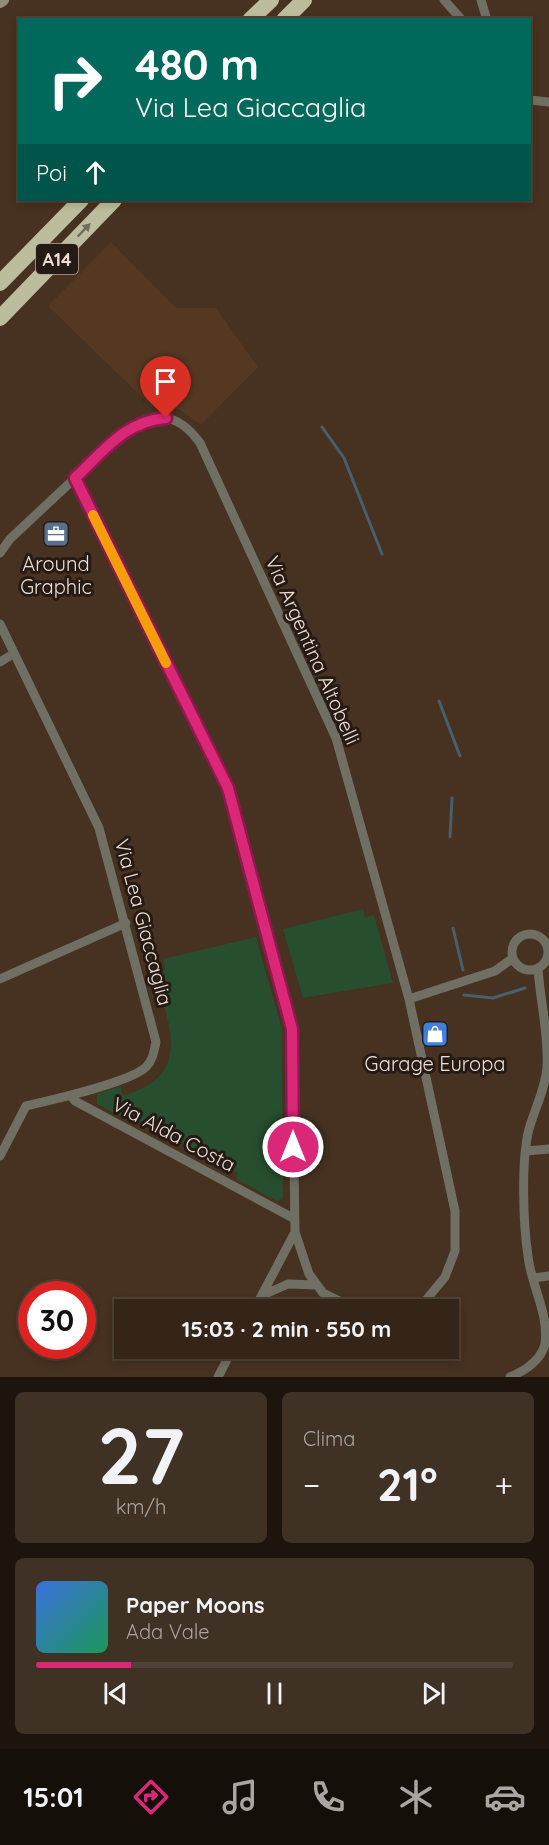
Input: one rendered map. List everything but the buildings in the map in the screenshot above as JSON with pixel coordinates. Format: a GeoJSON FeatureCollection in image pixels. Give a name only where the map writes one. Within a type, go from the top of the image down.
{"type":"FeatureCollection","features":[{"type":"Feature","properties":{"kind":"highway"},"geometry":{"type":"LineString","coordinates":[[252,18],[271,0]]}},
{"type":"Feature","properties":{"kind":"highway"},"geometry":{"type":"LineString","coordinates":[[286,18],[304,0]]}},
{"type":"Feature","properties":{"kind":"highway","name":"A14"},"geometry":{"type":"LineString","coordinates":[[0,283],[80,201]]}},
{"type":"Feature","properties":{"kind":"highway","name":"A14"},"geometry":{"type":"LineString","coordinates":[[0,318],[113,201]]}},
{"type":"Feature","properties":{"kind":"street"},"geometry":{"type":"LineString","coordinates":[[444,0],[460,18]]}},
{"type":"Feature","properties":{"kind":"street"},"geometry":{"type":"LineString","coordinates":[[481,0],[486,18]]}},
{"type":"Feature","properties":{"kind":"street"},"geometry":{"type":"LineString","coordinates":[[531,100],[549,102]]}},
{"type":"Feature","properties":{"kind":"street","name":"Via Argentina Altobelli"},"geometry":{"type":"LineString","coordinates":[[75,478],[123,433],[140,422],[175,419],[189,428],[200,443],[336,738],[409,999],[455,1211],[455,1251],[446,1277],[427,1299]]}},
{"type":"Feature","properties":{"kind":"street"},"geometry":{"type":"LineString","coordinates":[[0,553],[10,539],[75,478],[228,788],[292,1029],[295,1232],[309,1274],[323,1293],[335,1299]]}},
{"type":"Feature","properties":{"kind":"street","name":"Via Lea Giaccaglia"},"geometry":{"type":"LineString","coordinates":[[0,624],[99,828],[156,1042],[154,1056],[146,1067],[135,1074],[71,1096],[26,1107],[1,1151]]}},
{"type":"Feature","properties":{"kind":"street"},"geometry":{"type":"LineString","coordinates":[[0,662],[13,654]]}},
{"type":"Feature","properties":{"kind":"street"},"geometry":{"type":"LineString","coordinates":[[0,979],[126,923]]}},
{"type":"Feature","properties":{"kind":"street"},"geometry":{"type":"LineString","coordinates":[[527,934],[539,936],[549,951],[546,961],[538,968],[526,969],[513,958],[512,952],[516,940],[527,934]]}},
{"type":"Feature","properties":{"kind":"street"},"geometry":{"type":"LineString","coordinates":[[409,999],[495,971],[513,958]]}},
{"type":"Feature","properties":{"kind":"street"},"geometry":{"type":"LineString","coordinates":[[510,1377],[535,1361],[545,1346],[545,1310],[528,1258],[526,1232],[526,1151],[548,1067],[547,1031],[539,997],[538,968]]}},
{"type":"Feature","properties":{"kind":"street","name":"Via Alda Costa"},"geometry":{"type":"LineString","coordinates":[[71,1096],[75,1101],[293,1218]]}},
{"type":"Feature","properties":{"kind":"street"},"geometry":{"type":"LineString","coordinates":[[526,1151],[549,1149]]}},
{"type":"Feature","properties":{"kind":"street"},"geometry":{"type":"LineString","coordinates":[[260,1299],[295,1232]]}},
{"type":"Feature","properties":{"kind":"street"},"geometry":{"type":"LineString","coordinates":[[533,1278],[549,1276]]}},
{"type":"Feature","properties":{"kind":"street"},"geometry":{"type":"LineString","coordinates":[[261,1296],[288,1284],[317,1285]]}},
{"type":"Feature","properties":{"kind":"street"},"geometry":{"type":"LineString","coordinates":[[218,1377],[228,1359]]}},
{"type":"Feature","properties":{"kind":"shaded area"},"geometry":{"type":"Polygon","coordinates":[[[111,242],[176,308],[216,308],[258,367],[201,425],[179,409],[152,407],[48,306],[111,242]]]}},
{"type":"Feature","properties":{"kind":"green space"},"geometry":{"type":"Polygon","coordinates":[[[363,909],[365,917],[374,915],[393,983],[303,998],[283,929],[363,909]]]}},
{"type":"Feature","properties":{"kind":"green space"},"geometry":{"type":"Polygon","coordinates":[[[256,937],[282,1029],[283,1199],[277,1201],[236,1179],[238,1173],[138,1120],[135,1124],[97,1104],[97,1094],[121,1086],[122,1096],[145,1087],[160,1076],[168,1062],[171,1047],[170,1030],[155,973],[165,970],[163,959],[256,937]]]}},
{"type":"Feature","properties":{"kind":"waterway"},"geometry":{"type":"LineString","coordinates":[[322,427],[344,458],[382,554]]}},
{"type":"Feature","properties":{"kind":"waterway"},"geometry":{"type":"LineString","coordinates":[[439,701],[460,756]]}},
{"type":"Feature","properties":{"kind":"waterway"},"geometry":{"type":"LineString","coordinates":[[450,837],[452,798]]}},
{"type":"Feature","properties":{"kind":"waterway"},"geometry":{"type":"LineString","coordinates":[[453,928],[463,970]]}},
{"type":"Feature","properties":{"kind":"waterway"},"geometry":{"type":"LineString","coordinates":[[464,995],[493,998],[525,988]]}},
{"type":"Feature","properties":{"kind":"slow traffic"},"geometry":{"type":"LineString","coordinates":[[93,515],[166,663]]}},
{"type":"Feature","properties":{"kind":"place","name":"Around Graphic"},"geometry":{"type":"Point","coordinates":[56,534]}},
{"type":"Feature","properties":{"kind":"place","name":"Garage Europa"},"geometry":{"type":"Point","coordinates":[435,1034]}},
{"type":"Feature","properties":{"kind":"route"},"geometry":{"type":"LineString","coordinates":[[166,418],[140,422],[123,433],[75,478],[228,788],[292,1029],[293,1147]]}}]}
